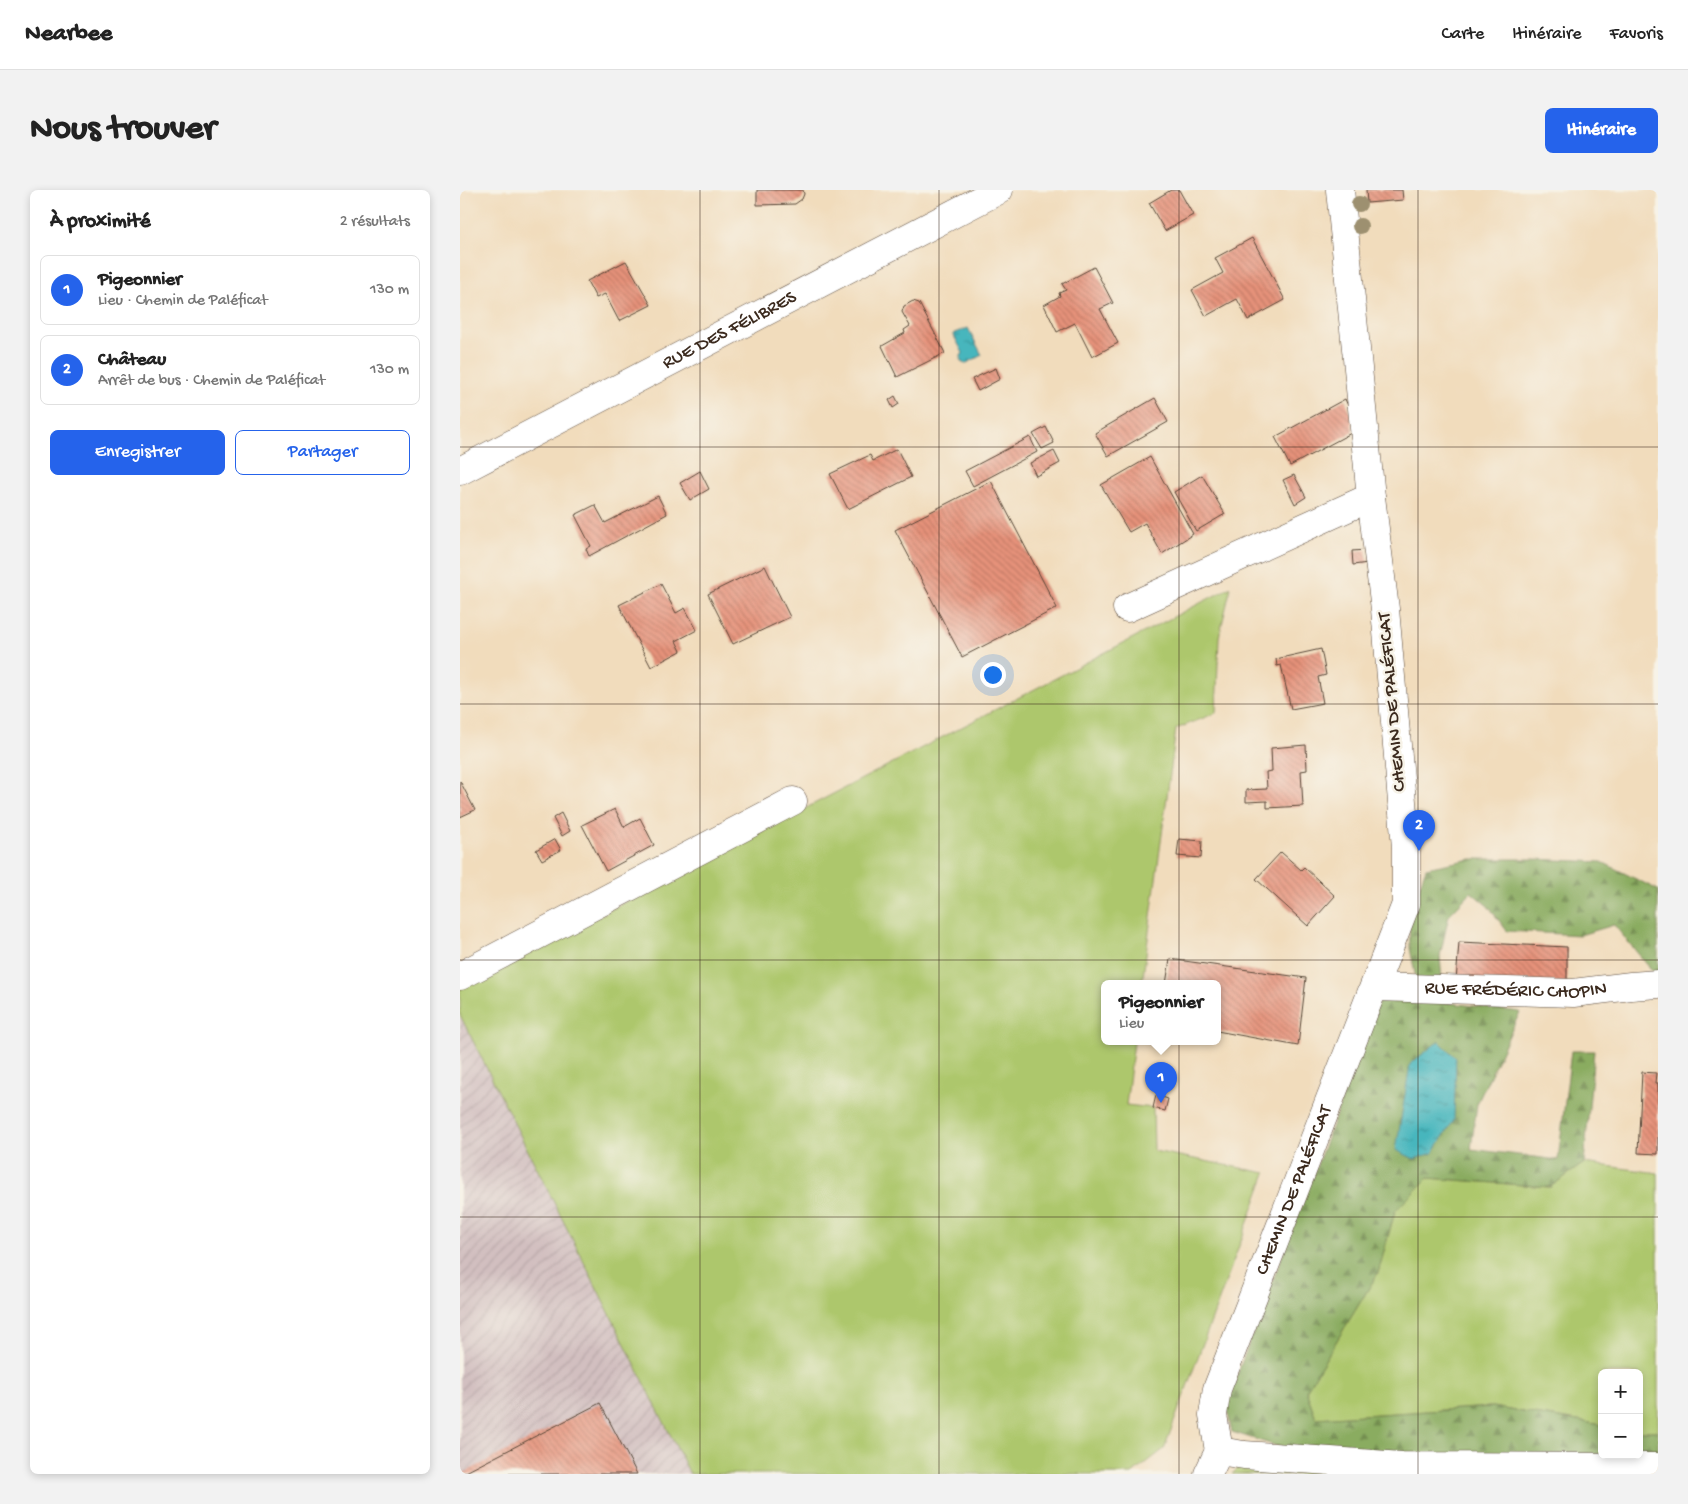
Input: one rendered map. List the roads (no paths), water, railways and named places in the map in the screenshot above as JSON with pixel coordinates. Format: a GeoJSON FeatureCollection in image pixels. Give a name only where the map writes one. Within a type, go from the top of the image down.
{"type":"FeatureCollection","features":[{"type":"Feature","properties":{"kind":"street","name":"RUE DES FÉLIBRES"},"geometry":{"type":"LineString","coordinates":[[460,471],[999,190]]}},
{"type":"Feature","properties":{"kind":"street","name":"CHEMIN DE PALÉFICAT"},"geometry":{"type":"LineString","coordinates":[[1340,190],[1371,497],[1385,609],[1406,847],[1406,904],[1217,1390],[1213,1415],[1213,1463],[1244,1456],[1402,1466],[1658,1467]]}},
{"type":"Feature","properties":{"kind":"street"},"geometry":{"type":"LineString","coordinates":[[1127,608],[1371,497]]}},
{"type":"Feature","properties":{"kind":"street"},"geometry":{"type":"LineString","coordinates":[[460,976],[793,801]]}},
{"type":"Feature","properties":{"kind":"street","name":"RUE FRÉDÉRIC CHOPIN"},"geometry":{"type":"LineString","coordinates":[[1375,987],[1572,993],[1658,984]]}},
{"type":"Feature","properties":{"kind":"water"},"geometry":{"type":"Polygon","coordinates":[[[968,328],[982,355],[965,364],[961,362],[963,353],[953,334],[968,328]]]}},
{"type":"Feature","properties":{"kind":"water"},"geometry":{"type":"Polygon","coordinates":[[[1439,1041],[1456,1058],[1454,1120],[1433,1153],[1414,1159],[1396,1150],[1410,1064],[1439,1041]]]}},
{"type":"Feature","properties":{"kind":"place","name":"Château"},"geometry":{"type":"Point","coordinates":[1419,851]}},
{"type":"Feature","properties":{"kind":"place","name":"Pigeonnier"},"geometry":{"type":"Point","coordinates":[1161,1103]}}]}
